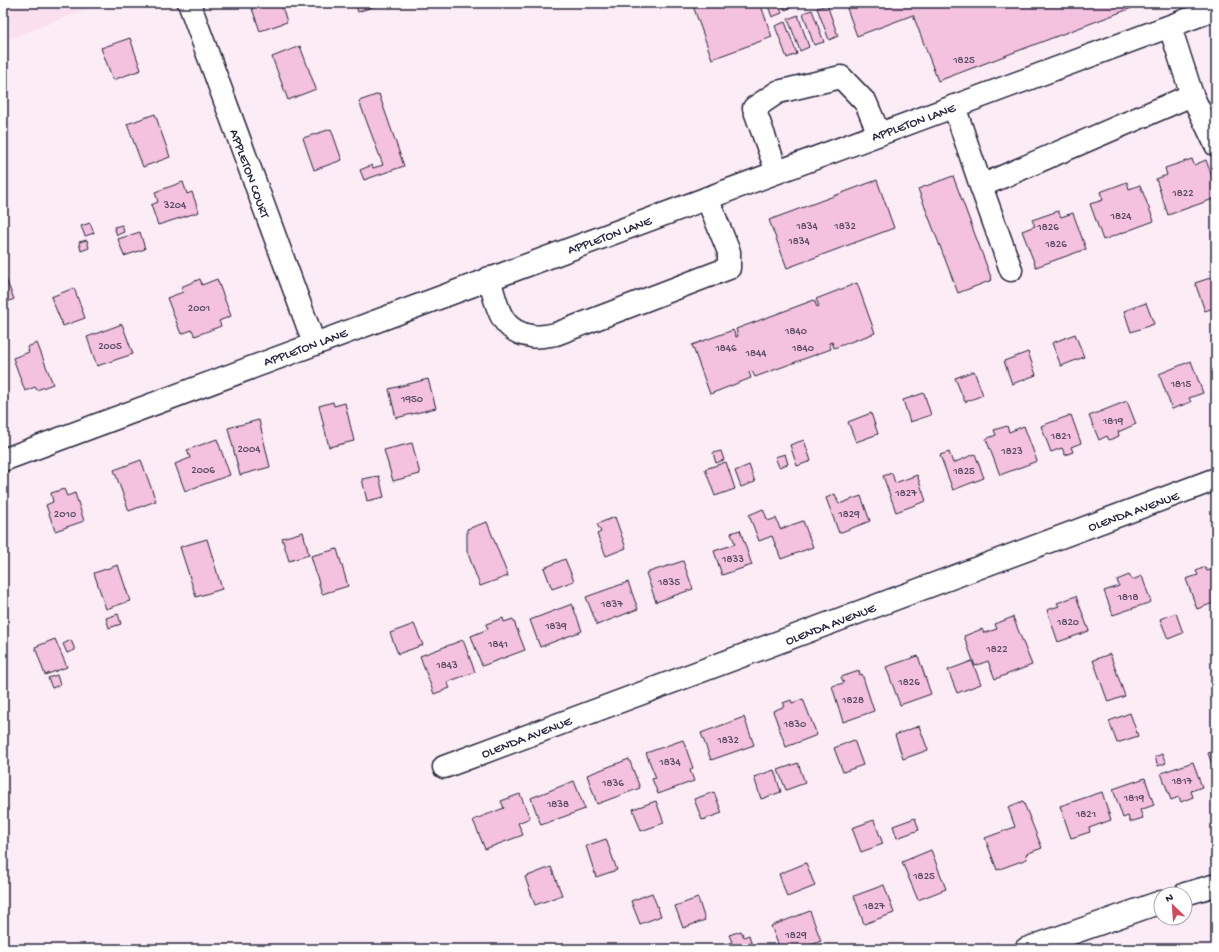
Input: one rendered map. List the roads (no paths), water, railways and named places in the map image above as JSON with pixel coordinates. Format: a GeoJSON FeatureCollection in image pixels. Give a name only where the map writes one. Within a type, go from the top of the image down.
{"type":"FeatureCollection","features":[{"type":"Feature","properties":{"kind":"street","name":"APPLETON COURT"},"geometry":{"type":"LineString","coordinates":[[188,3],[314,343]]}},
{"type":"Feature","properties":{"kind":"street","name":"APPLETON LANE"},"geometry":{"type":"LineString","coordinates":[[3,460],[314,343],[1216,9]]}},
{"type":"Feature","properties":{"kind":"street"},"geometry":{"type":"LineString","coordinates":[[1170,26],[1192,95],[1216,145]]}},
{"type":"Feature","properties":{"kind":"street"},"geometry":{"type":"LineString","coordinates":[[777,172],[754,108],[778,92],[841,77],[866,104],[879,134]]}},
{"type":"Feature","properties":{"kind":"street"},"geometry":{"type":"LineString","coordinates":[[982,186],[1192,95]]}},
{"type":"Feature","properties":{"kind":"street"},"geometry":{"type":"LineString","coordinates":[[954,106],[1011,270]]}},
{"type":"Feature","properties":{"kind":"street"},"geometry":{"type":"LineString","coordinates":[[489,278],[500,315],[512,331],[532,337],[556,334],[729,268],[729,252],[707,198]]}},
{"type":"Feature","properties":{"kind":"street","name":"OLENDA AVENUE"},"geometry":{"type":"LineString","coordinates":[[444,767],[1216,480]]}},
{"type":"Feature","properties":{"kind":"street"},"geometry":{"type":"LineString","coordinates":[[1193,892],[1216,885]]}},
{"type":"Feature","properties":{"kind":"street"},"geometry":{"type":"LineString","coordinates":[[1026,949],[1153,905]]}}]}
